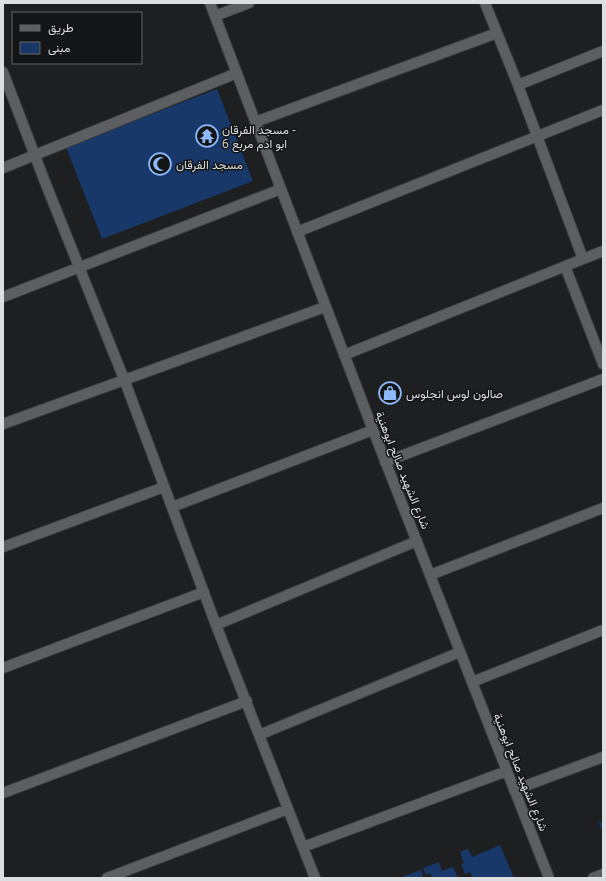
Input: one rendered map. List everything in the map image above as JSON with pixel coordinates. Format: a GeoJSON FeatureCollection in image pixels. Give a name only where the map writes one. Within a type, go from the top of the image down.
{"type":"FeatureCollection","features":[{"type":"Feature","properties":{"kind":"street","name":"شارع الشهيد صالح ابوهنية"},"geometry":{"type":"LineString","coordinates":[[210,3],[385,462],[549,878]]}},
{"type":"Feature","properties":{"kind":"street"},"geometry":{"type":"LineString","coordinates":[[215,16],[249,3]]}},
{"type":"Feature","properties":{"kind":"street"},"geometry":{"type":"LineString","coordinates":[[485,3],[538,136],[583,258]]}},
{"type":"Feature","properties":{"kind":"street"},"geometry":{"type":"LineString","coordinates":[[256,122],[497,33]]}},
{"type":"Feature","properties":{"kind":"street"},"geometry":{"type":"LineString","coordinates":[[518,85],[603,50]]}},
{"type":"Feature","properties":{"kind":"street"},"geometry":{"type":"LineString","coordinates":[[3,72],[124,379],[216,625],[315,878]]}},
{"type":"Feature","properties":{"kind":"street"},"geometry":{"type":"LineString","coordinates":[[3,168],[237,74]]}},
{"type":"Feature","properties":{"kind":"street"},"geometry":{"type":"LineString","coordinates":[[297,232],[603,110]]}},
{"type":"Feature","properties":{"kind":"street"},"geometry":{"type":"LineString","coordinates":[[3,297],[281,189]]}},
{"type":"Feature","properties":{"kind":"street"},"geometry":{"type":"LineString","coordinates":[[344,355],[603,251]]}},
{"type":"Feature","properties":{"kind":"street"},"geometry":{"type":"LineString","coordinates":[[566,266],[603,364]]}},
{"type":"Feature","properties":{"kind":"street"},"geometry":{"type":"LineString","coordinates":[[3,424],[325,307]]}},
{"type":"Feature","properties":{"kind":"street"},"geometry":{"type":"LineString","coordinates":[[385,462],[603,379]]}},
{"type":"Feature","properties":{"kind":"street"},"geometry":{"type":"LineString","coordinates":[[172,507],[373,430]]}},
{"type":"Feature","properties":{"kind":"street"},"geometry":{"type":"LineString","coordinates":[[3,548],[164,487]]}},
{"type":"Feature","properties":{"kind":"street"},"geometry":{"type":"LineString","coordinates":[[430,575],[603,508]]}},
{"type":"Feature","properties":{"kind":"street"},"geometry":{"type":"LineString","coordinates":[[216,625],[417,541]]}},
{"type":"Feature","properties":{"kind":"street"},"geometry":{"type":"LineString","coordinates":[[3,668],[204,592]]}},
{"type":"Feature","properties":{"kind":"street"},"geometry":{"type":"LineString","coordinates":[[472,682],[603,630]]}},
{"type":"Feature","properties":{"kind":"street"},"geometry":{"type":"LineString","coordinates":[[259,735],[460,652]]}},
{"type":"Feature","properties":{"kind":"street"},"geometry":{"type":"LineString","coordinates":[[3,793],[247,701]]}},
{"type":"Feature","properties":{"kind":"street"},"geometry":{"type":"LineString","coordinates":[[514,790],[603,757]]}},
{"type":"Feature","properties":{"kind":"street"},"geometry":{"type":"LineString","coordinates":[[303,847],[507,771]]}},
{"type":"Feature","properties":{"kind":"street"},"geometry":{"type":"LineString","coordinates":[[107,878],[288,809]]}},
{"type":"Feature","properties":{"kind":"street"},"geometry":{"type":"LineString","coordinates":[[593,878],[603,874]]}},
{"type":"Feature","properties":{"kind":"building","name":"مسجد الفرقان"},"geometry":{"type":"Polygon","coordinates":[[[217,89],[253,181],[102,239],[66,147],[217,89]]]}},
{"type":"Feature","properties":{"kind":"building"},"geometry":{"type":"Polygon","coordinates":[[[603,822],[603,833],[599,823],[603,822]]]}},
{"type":"Feature","properties":{"kind":"building"},"geometry":{"type":"Polygon","coordinates":[[[500,845],[514,878],[473,878],[470,872],[465,874],[461,864],[464,863],[460,852],[468,849],[472,857],[500,845]]]}},
{"type":"Feature","properties":{"kind":"building"},"geometry":{"type":"Polygon","coordinates":[[[439,862],[442,871],[453,867],[458,878],[432,878],[430,873],[426,875],[423,868],[439,862]]]}},
{"type":"Feature","properties":{"kind":"building"},"geometry":{"type":"Polygon","coordinates":[[[421,870],[423,878],[399,878],[421,870]]]}},
{"type":"Feature","properties":{"kind":"place","name":"مسجد الفرقان - ابو ادم مربع 6"},"geometry":{"type":"Point","coordinates":[207,136]}},
{"type":"Feature","properties":{"kind":"place","name":"مسجد الفرقان"},"geometry":{"type":"Point","coordinates":[160,164]}},
{"type":"Feature","properties":{"kind":"place","name":"صالون لوس انجلوس"},"geometry":{"type":"Point","coordinates":[390,393]}}]}
